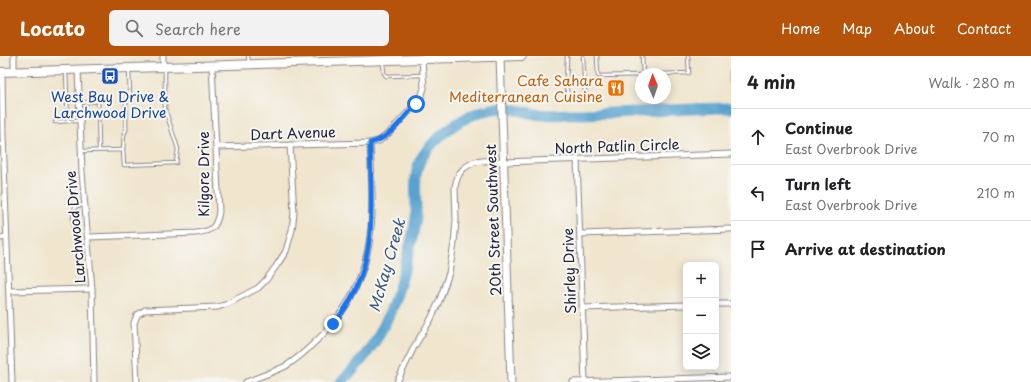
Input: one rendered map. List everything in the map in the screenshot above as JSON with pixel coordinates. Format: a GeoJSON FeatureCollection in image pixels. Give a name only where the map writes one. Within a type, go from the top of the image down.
{"type":"FeatureCollection","features":[{"type":"Feature","properties":{"kind":"main road"},"geometry":{"type":"LineString","coordinates":[[1,72],[212,65],[249,60],[383,60],[522,56]]}},
{"type":"Feature","properties":{"kind":"street"},"geometry":{"type":"LineString","coordinates":[[14,56],[14,71]]}},
{"type":"Feature","properties":{"kind":"street"},"geometry":{"type":"LineString","coordinates":[[163,56],[164,67]]}},
{"type":"Feature","properties":{"kind":"street","name":"20th Street Southwest"},"geometry":{"type":"LineString","coordinates":[[500,56],[511,382]]}},
{"type":"Feature","properties":{"kind":"street"},"geometry":{"type":"LineString","coordinates":[[246,382],[286,366],[304,352],[323,336],[350,301],[361,275],[369,245],[372,218],[370,143],[379,141],[389,133],[421,98],[424,88],[422,59]]}},
{"type":"Feature","properties":{"kind":"street","name":"Kilgore Drive"},"geometry":{"type":"LineString","coordinates":[[88,237],[196,233],[207,232],[213,228],[217,220],[218,212],[217,147],[212,65]]}},
{"type":"Feature","properties":{"kind":"street","name":"Larchwood Drive"},"geometry":{"type":"LineString","coordinates":[[78,69],[81,151],[92,289],[94,382]]}},
{"type":"Feature","properties":{"kind":"street"},"geometry":{"type":"LineString","coordinates":[[1,72],[1,135],[12,382]]}},
{"type":"Feature","properties":{"kind":"street","name":"Dart Avenue"},"geometry":{"type":"LineString","coordinates":[[217,147],[370,143]]}},
{"type":"Feature","properties":{"kind":"street"},"geometry":{"type":"LineString","coordinates":[[137,382],[134,323],[138,315],[144,310],[210,308],[227,304],[258,288],[277,265],[286,251],[292,230],[294,213],[290,145]]}},
{"type":"Feature","properties":{"kind":"street","name":"North Patlin Circle"},"geometry":{"type":"LineString","coordinates":[[398,382],[414,347],[431,319],[449,273],[455,232],[455,188],[459,174],[464,168],[474,162],[491,160],[503,162],[731,154]]}},
{"type":"Feature","properties":{"kind":"street","name":"Shirley Drive"},"geometry":{"type":"LineString","coordinates":[[577,159],[585,382]]}},
{"type":"Feature","properties":{"kind":"street"},"geometry":{"type":"LineString","coordinates":[[580,234],[731,229]]}},
{"type":"Feature","properties":{"kind":"street"},"geometry":{"type":"LineString","coordinates":[[0,238],[6,237]]}},
{"type":"Feature","properties":{"kind":"street"},"geometry":{"type":"LineString","coordinates":[[9,291],[92,289]]}},
{"type":"Feature","properties":{"kind":"street"},"geometry":{"type":"LineString","coordinates":[[719,304],[731,304]]}},
{"type":"Feature","properties":{"kind":"street"},"geometry":{"type":"LineString","coordinates":[[582,308],[683,305]]}},
{"type":"Feature","properties":{"kind":"street"},"geometry":{"type":"LineString","coordinates":[[572,382],[731,377]]}},
{"type":"Feature","properties":{"kind":"lane"},"geometry":{"type":"LineString","coordinates":[[566,56],[566,86],[569,99],[584,98],[583,56]]}},
{"type":"Feature","properties":{"kind":"lane"},"geometry":{"type":"LineString","coordinates":[[597,56],[598,76],[635,74]]}},
{"type":"Feature","properties":{"kind":"lane"},"geometry":{"type":"LineString","coordinates":[[642,56],[642,68]]}},
{"type":"Feature","properties":{"kind":"lane"},"geometry":{"type":"LineString","coordinates":[[671,74],[689,73],[688,56]]}},
{"type":"Feature","properties":{"kind":"lane"},"geometry":{"type":"LineString","coordinates":[[383,60],[384,73],[386,76],[423,75]]}},
{"type":"Feature","properties":{"kind":"lane"},"geometry":{"type":"LineString","coordinates":[[129,68],[130,97],[126,101],[126,130],[124,134],[123,150],[124,166],[176,163],[178,149],[165,109],[164,67]]}},
{"type":"Feature","properties":{"kind":"lane"},"geometry":{"type":"LineString","coordinates":[[731,69],[731,82]]}},
{"type":"Feature","properties":{"kind":"lane"},"geometry":{"type":"LineString","coordinates":[[65,70],[68,121]]}},
{"type":"Feature","properties":{"kind":"lane"},"geometry":{"type":"LineString","coordinates":[[79,103],[98,101],[99,150]]}},
{"type":"Feature","properties":{"kind":"lane"},"geometry":{"type":"LineString","coordinates":[[55,122],[80,121]]}},
{"type":"Feature","properties":{"kind":"lane"},"geometry":{"type":"LineString","coordinates":[[81,151],[123,150]]}},
{"type":"Feature","properties":{"kind":"lane"},"geometry":{"type":"LineString","coordinates":[[85,205],[79,205],[74,208],[74,240],[78,246],[89,248]]}},
{"type":"Feature","properties":{"kind":"waterway","name":"McKay Creek"},"geometry":{"type":"LineString","coordinates":[[341,382],[366,355],[384,326],[391,310],[402,277],[416,218],[416,180],[418,165],[427,150],[452,126],[472,115],[493,109],[509,109],[549,115],[731,108]]}},
{"type":"Feature","properties":{"kind":"place","name":"West Bay Drive & Larchwood Drive"},"geometry":{"type":"Point","coordinates":[110,76]}},
{"type":"Feature","properties":{"kind":"place","name":"Cafe Sahara Mediterranean Cuisine"},"geometry":{"type":"Point","coordinates":[616,88]}},
{"type":"Feature","properties":{"kind":"route"},"geometry":{"type":"LineString","coordinates":[[333,324],[350,301],[366,261],[372,218],[370,143],[379,141],[389,133],[416,104]]}}]}
